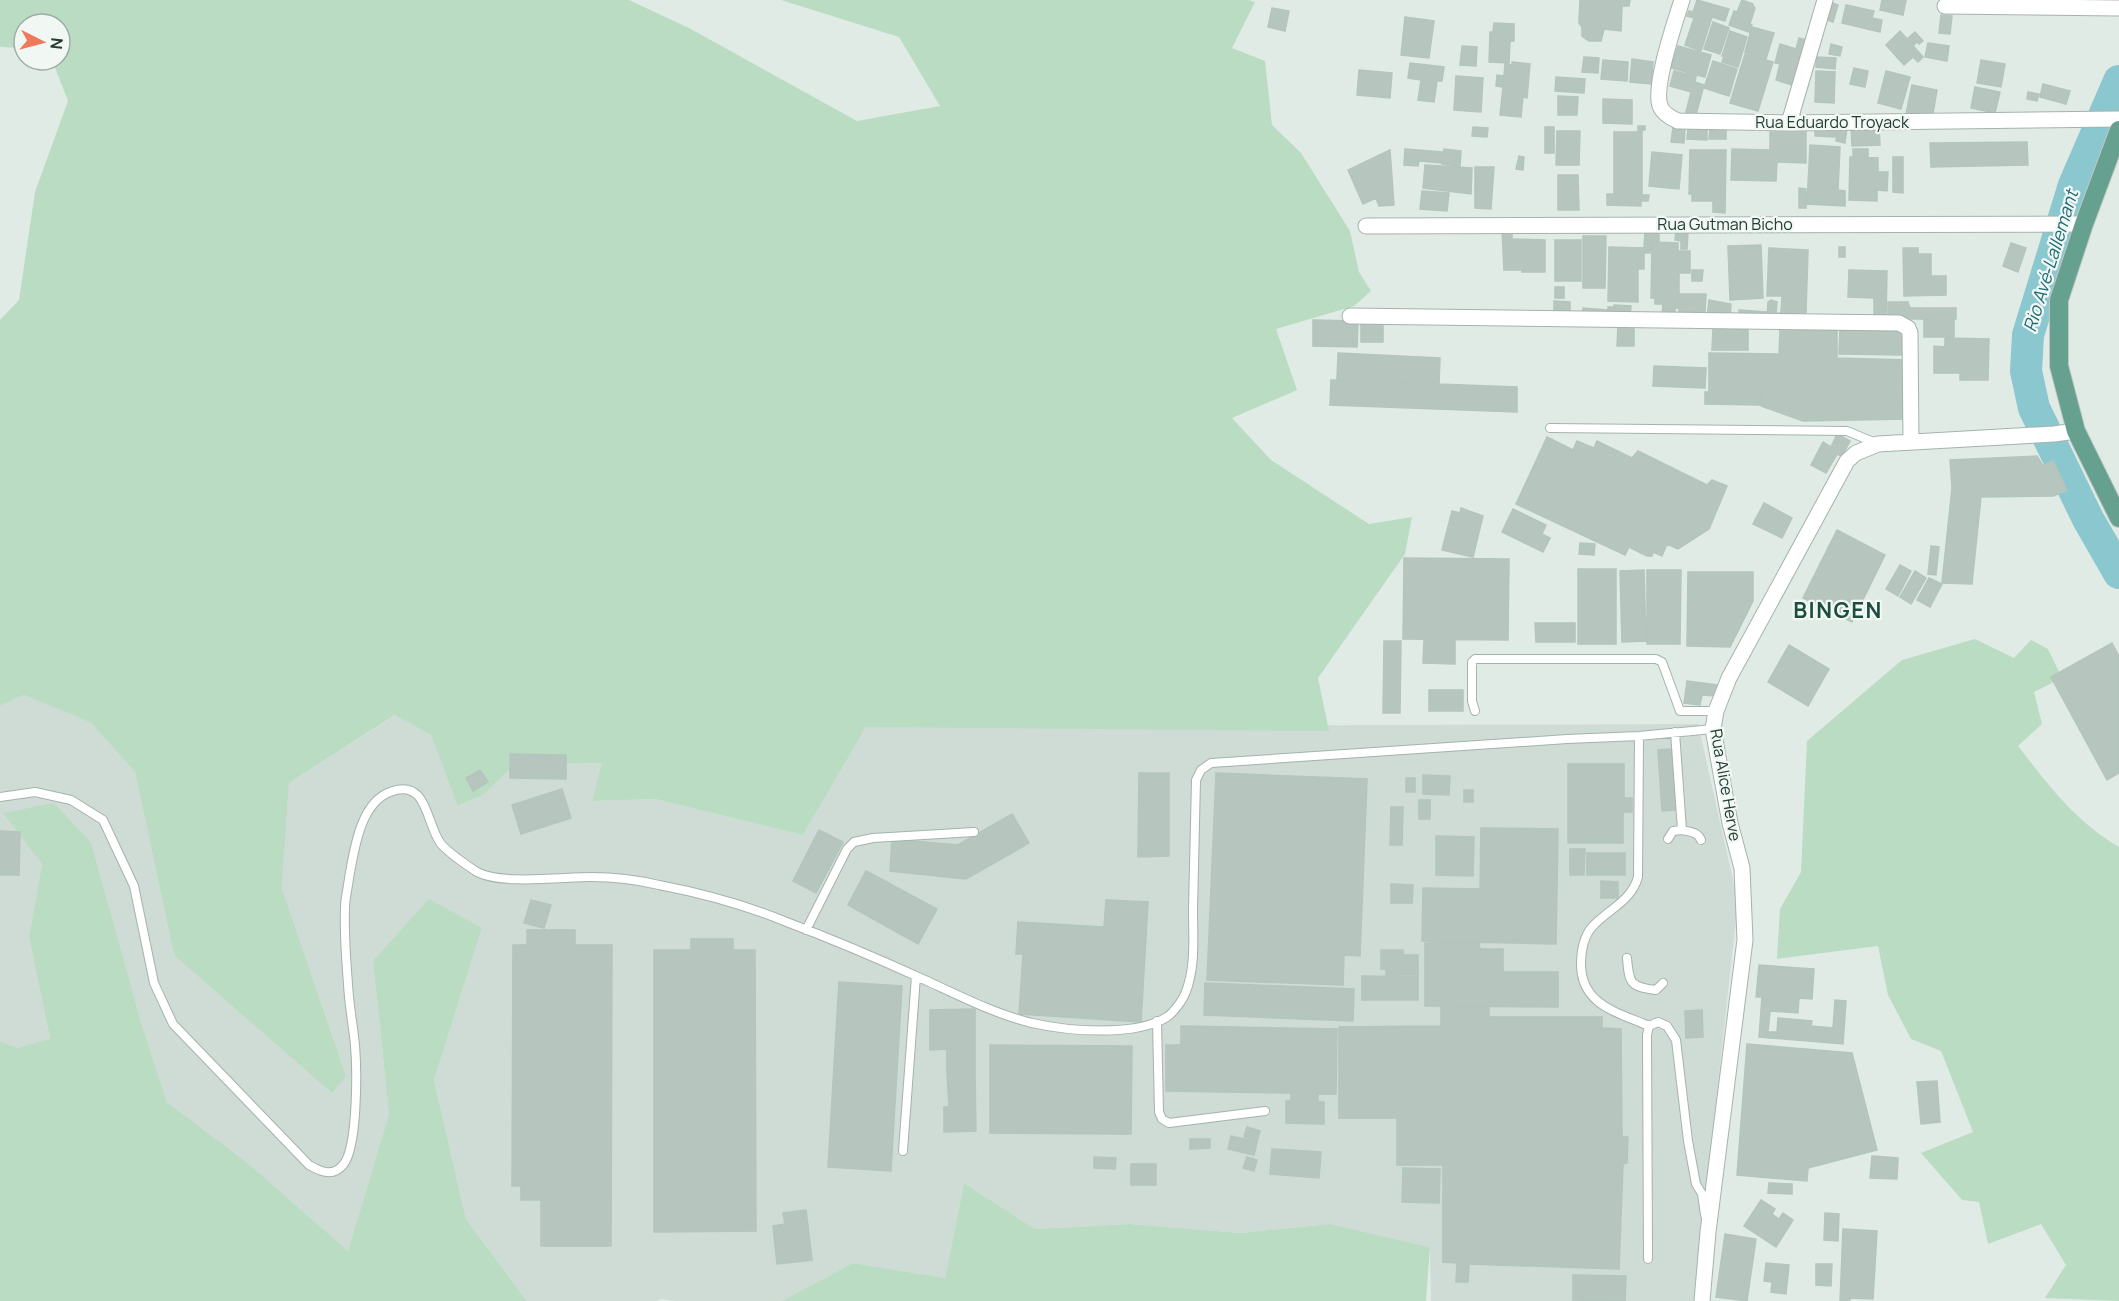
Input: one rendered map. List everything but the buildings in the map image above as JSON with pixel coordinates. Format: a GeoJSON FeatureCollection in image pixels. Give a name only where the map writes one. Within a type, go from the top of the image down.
{"type":"FeatureCollection","features":[{"type":"Feature","properties":{"kind":"main road"},"geometry":{"type":"LineString","coordinates":[[2117,123],[2079,224],[2059,300],[2059,366],[2076,431],[2119,518]]}},
{"type":"Feature","properties":{"kind":"street","name":"Rua Eduardo Troyack"},"geometry":{"type":"LineString","coordinates":[[1682,0],[1664,64],[1659,104],[1662,110],[1678,122],[1789,123],[2089,119],[2117,123]]}},
{"type":"Feature","properties":{"kind":"street"},"geometry":{"type":"LineString","coordinates":[[1789,123],[1825,0]]}},
{"type":"Feature","properties":{"kind":"street"},"geometry":{"type":"LineString","coordinates":[[1945,6],[2119,8]]}},
{"type":"Feature","properties":{"kind":"street","name":"Rua Gutman Bicho"},"geometry":{"type":"LineString","coordinates":[[1366,226],[2079,224]]}},
{"type":"Feature","properties":{"kind":"street"},"geometry":{"type":"LineString","coordinates":[[1350,316],[1899,323],[1908,328],[1910,333],[1911,442]]}},
{"type":"Feature","properties":{"kind":"street","name":"Rua Alice Herve"},"geometry":{"type":"LineString","coordinates":[[1702,1301],[1708,1232],[1745,940],[1742,868],[1730,823],[1713,729],[1716,711],[1730,678],[1847,461],[1856,453],[1878,444],[2076,431]]}},
{"type":"Feature","properties":{"kind":"lane"},"geometry":{"type":"LineString","coordinates":[[1550,428],[1847,431],[1878,444]]}},
{"type":"Feature","properties":{"kind":"lane"},"geometry":{"type":"LineString","coordinates":[[1475,711],[1472,701],[1472,662],[1475,659],[1656,659],[1662,662],[1680,711],[1716,711]]}},
{"type":"Feature","properties":{"kind":"lane"},"geometry":{"type":"LineString","coordinates":[[0,797],[35,792],[71,800],[103,820],[134,886],[154,983],[173,1024],[309,1165],[330,1173],[346,1163],[352,1149],[355,1106],[355,1050],[348,985],[345,905],[354,850],[362,822],[375,801],[391,791],[407,790],[420,797],[428,809],[431,824],[440,842],[456,858],[482,875],[519,879],[594,876],[659,884],[715,898],[780,919],[987,1008],[1032,1023],[1085,1030],[1135,1029],[1169,1016],[1185,995],[1192,962],[1196,780],[1201,770],[1211,763],[1639,736],[1713,729]]}},
{"type":"Feature","properties":{"kind":"lane"},"geometry":{"type":"LineString","coordinates":[[1675,732],[1682,830]]}},
{"type":"Feature","properties":{"kind":"lane"},"geometry":{"type":"LineString","coordinates":[[1639,736],[1638,877],[1635,888],[1629,896],[1591,928],[1581,951],[1580,973],[1587,991],[1600,1005],[1649,1026],[1658,1022],[1667,1026],[1676,1040],[1688,1141],[1696,1184],[1702,1194],[1708,1232]]}},
{"type":"Feature","properties":{"kind":"lane"},"geometry":{"type":"LineString","coordinates":[[1668,839],[1673,831],[1682,830],[1699,835],[1701,840]]}},
{"type":"Feature","properties":{"kind":"lane"},"geometry":{"type":"LineString","coordinates":[[806,930],[848,849],[854,842],[873,837],[974,832]]}},
{"type":"Feature","properties":{"kind":"lane"},"geometry":{"type":"LineString","coordinates":[[1627,958],[1629,978],[1633,985],[1656,990],[1663,983]]}},
{"type":"Feature","properties":{"kind":"lane"},"geometry":{"type":"LineString","coordinates":[[903,1150],[916,976]]}},
{"type":"Feature","properties":{"kind":"lane"},"geometry":{"type":"LineString","coordinates":[[1157,1021],[1159,1112],[1162,1119],[1169,1123],[1265,1111]]}},
{"type":"Feature","properties":{"kind":"lane"},"geometry":{"type":"LineString","coordinates":[[1648,1259],[1647,1035],[1649,1026]]}},
{"type":"Feature","properties":{"kind":"shaded area"},"geometry":{"type":"Polygon","coordinates":[[[24,695],[91,723],[135,772],[174,955],[346,1076],[282,888],[289,783],[396,715],[431,735],[459,806],[483,795],[514,765],[603,763],[592,801],[655,799],[803,835],[866,727],[1698,724],[1738,902],[1694,1301],[1431,1301],[1430,1247],[1330,1224],[1241,1233],[1130,1224],[1035,1229],[964,1183],[945,1278],[853,1263],[784,1300],[778,1301],[661,1299],[658,1301],[527,1301],[466,1219],[434,1080],[482,928],[373,961],[389,1114],[348,1251],[249,1164],[167,1102],[140,1019],[54,804],[4,813],[42,864],[29,937],[50,1040],[17,1048],[0,1041],[0,706],[24,695]]]}},
{"type":"Feature","properties":{"kind":"green space"},"geometry":{"type":"Polygon","coordinates":[[[0,0],[629,0],[689,28],[857,121],[940,106],[899,37],[781,0],[1248,0],[1255,2],[1232,48],[1265,61],[1272,125],[1301,153],[1350,231],[1359,272],[1371,291],[1354,306],[1276,329],[1297,390],[1232,418],[1271,460],[1369,524],[1412,517],[1405,554],[1318,678],[1329,731],[866,727],[803,835],[655,799],[592,801],[602,763],[514,765],[483,795],[458,806],[431,735],[395,715],[289,783],[282,888],[346,1076],[332,1093],[174,955],[135,772],[91,723],[24,695],[0,706],[0,320],[19,300],[35,192],[68,101],[57,72],[72,72],[72,12],[12,12],[12,48],[0,47],[0,0]]]}},
{"type":"Feature","properties":{"kind":"green space"},"geometry":{"type":"Polygon","coordinates":[[[1975,639],[2014,658],[2031,640],[2048,649],[2062,678],[2034,692],[2042,724],[2018,746],[2052,789],[2076,814],[2103,837],[2119,847],[2119,1301],[2045,1298],[2066,1265],[2041,1224],[1988,1244],[1979,1202],[1962,1200],[1921,1153],[1973,1132],[1941,1051],[1911,1039],[1888,995],[1878,946],[1777,959],[1780,909],[1801,872],[1807,741],[1902,660],[1975,639]]]}},
{"type":"Feature","properties":{"kind":"green space"},"geometry":{"type":"Polygon","coordinates":[[[54,803],[91,843],[140,1019],[167,1102],[249,1164],[348,1251],[389,1114],[373,961],[429,899],[482,928],[434,1080],[466,1219],[527,1301],[0,1301],[0,1041],[17,1048],[50,1039],[29,937],[42,864],[3,813],[54,803]]]}},
{"type":"Feature","properties":{"kind":"green space"},"geometry":{"type":"Polygon","coordinates":[[[964,1183],[1035,1229],[1130,1224],[1241,1233],[1330,1224],[1430,1247],[1426,1301],[778,1301],[784,1300],[853,1263],[945,1278],[964,1183]]]}},
{"type":"Feature","properties":{"kind":"waterway","name":"Rio Avé‐Lallemant"},"geometry":{"type":"LineString","coordinates":[[2119,81],[2074,185],[2028,335],[2026,371],[2034,408],[2088,519],[2119,573]]}},
{"type":"Feature","properties":{"kind":"district","name":"BINGEN"},"geometry":{"type":"Point","coordinates":[1838,610]}}]}
